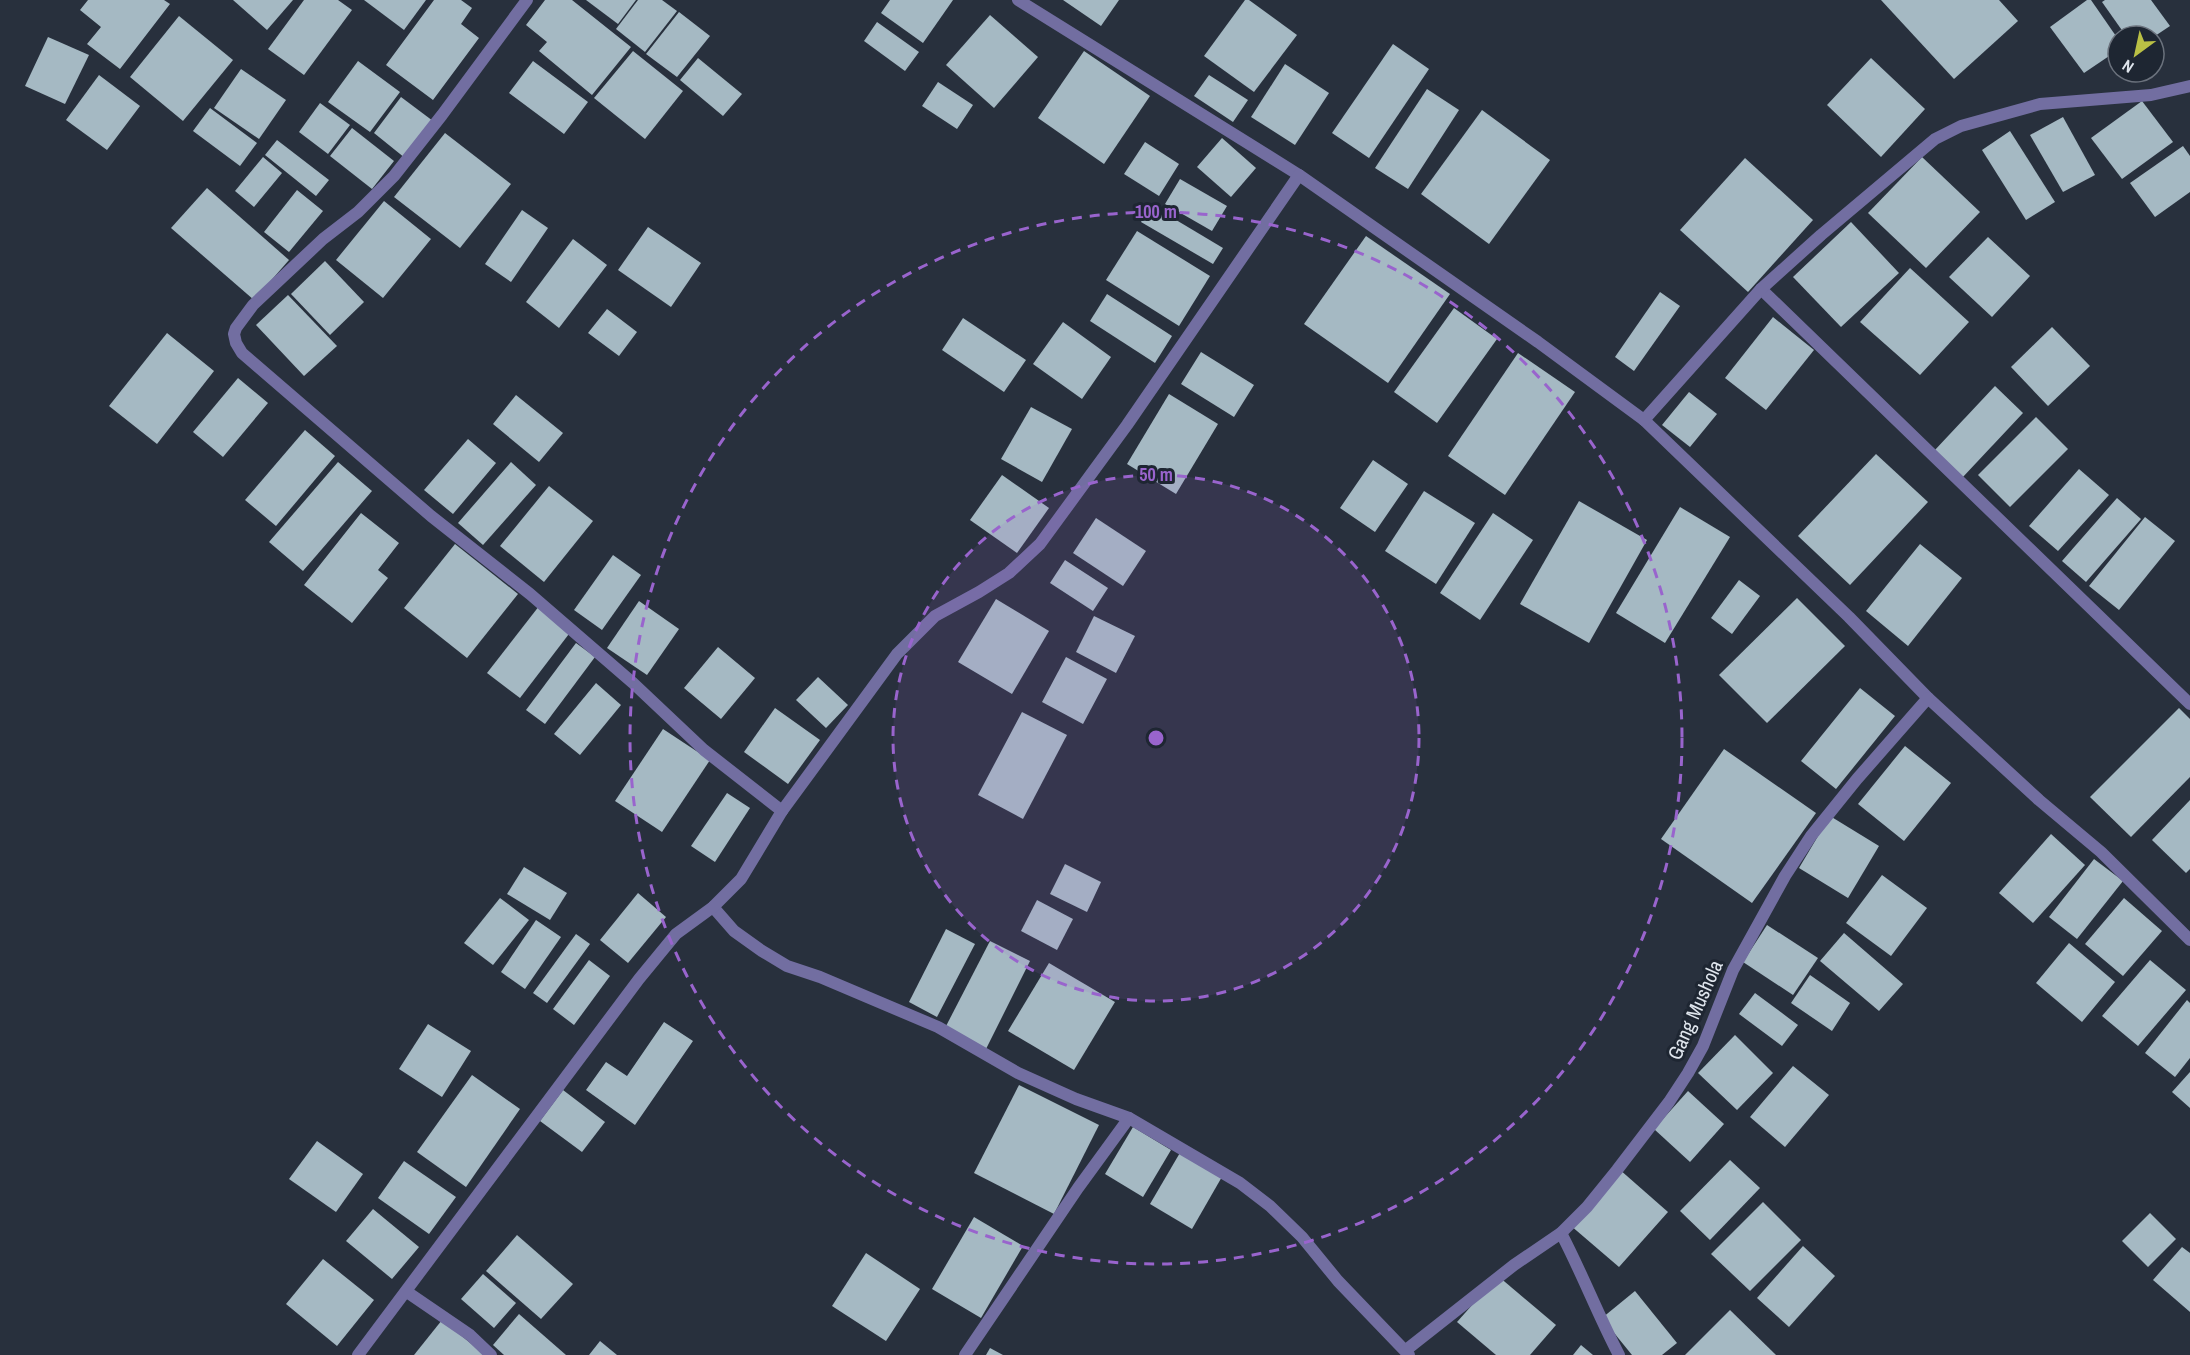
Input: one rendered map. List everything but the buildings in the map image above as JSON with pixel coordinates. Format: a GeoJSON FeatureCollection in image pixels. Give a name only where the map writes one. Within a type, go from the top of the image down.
{"type":"FeatureCollection","features":[{"type":"Feature","properties":{"kind":"street"},"geometry":{"type":"LineString","coordinates":[[527,0],[394,176],[358,212],[323,239],[253,305],[236,328],[234,334],[236,344],[242,353],[431,516],[530,594],[633,683],[704,750],[782,811]]}},
{"type":"Feature","properties":{"kind":"street"},"geometry":{"type":"LineString","coordinates":[[1018,0],[1299,175],[1538,342],[1644,420],[1850,617],[1928,698],[2039,800],[2101,852],[2190,939]]}},
{"type":"Feature","properties":{"kind":"street"},"geometry":{"type":"LineString","coordinates":[[1644,420],[1761,289],[1910,158],[1935,139],[1961,126],[2040,104],[2151,95],[2190,86]]}},
{"type":"Feature","properties":{"kind":"street"},"geometry":{"type":"LineString","coordinates":[[358,1355],[639,979],[676,934],[713,907],[741,879],[782,811],[897,654],[935,616],[1009,573],[1040,544],[1127,425],[1299,175]]}},
{"type":"Feature","properties":{"kind":"street"},"geometry":{"type":"LineString","coordinates":[[1761,289],[2190,704]]}},
{"type":"Feature","properties":{"kind":"street","name":"Gang Mushola"},"geometry":{"type":"LineString","coordinates":[[1408,1353],[1514,1265],[1561,1233],[1587,1207],[1617,1170],[1670,1102],[1688,1073],[1703,1046],[1733,970],[1779,886],[1811,836],[1928,698]]}},
{"type":"Feature","properties":{"kind":"street"},"geometry":{"type":"LineString","coordinates":[[713,907],[734,931],[787,966],[820,977],[938,1027],[1018,1073],[1076,1099],[1129,1118],[1240,1183],[1270,1206],[1302,1237],[1338,1281],[1408,1353]]}},
{"type":"Feature","properties":{"kind":"street"},"geometry":{"type":"LineString","coordinates":[[965,1355],[1078,1188],[1129,1118]]}},
{"type":"Feature","properties":{"kind":"street"},"geometry":{"type":"LineString","coordinates":[[1561,1233],[1619,1355]]}},
{"type":"Feature","properties":{"kind":"street"},"geometry":{"type":"LineString","coordinates":[[407,1292],[470,1335],[491,1355]]}}]}
